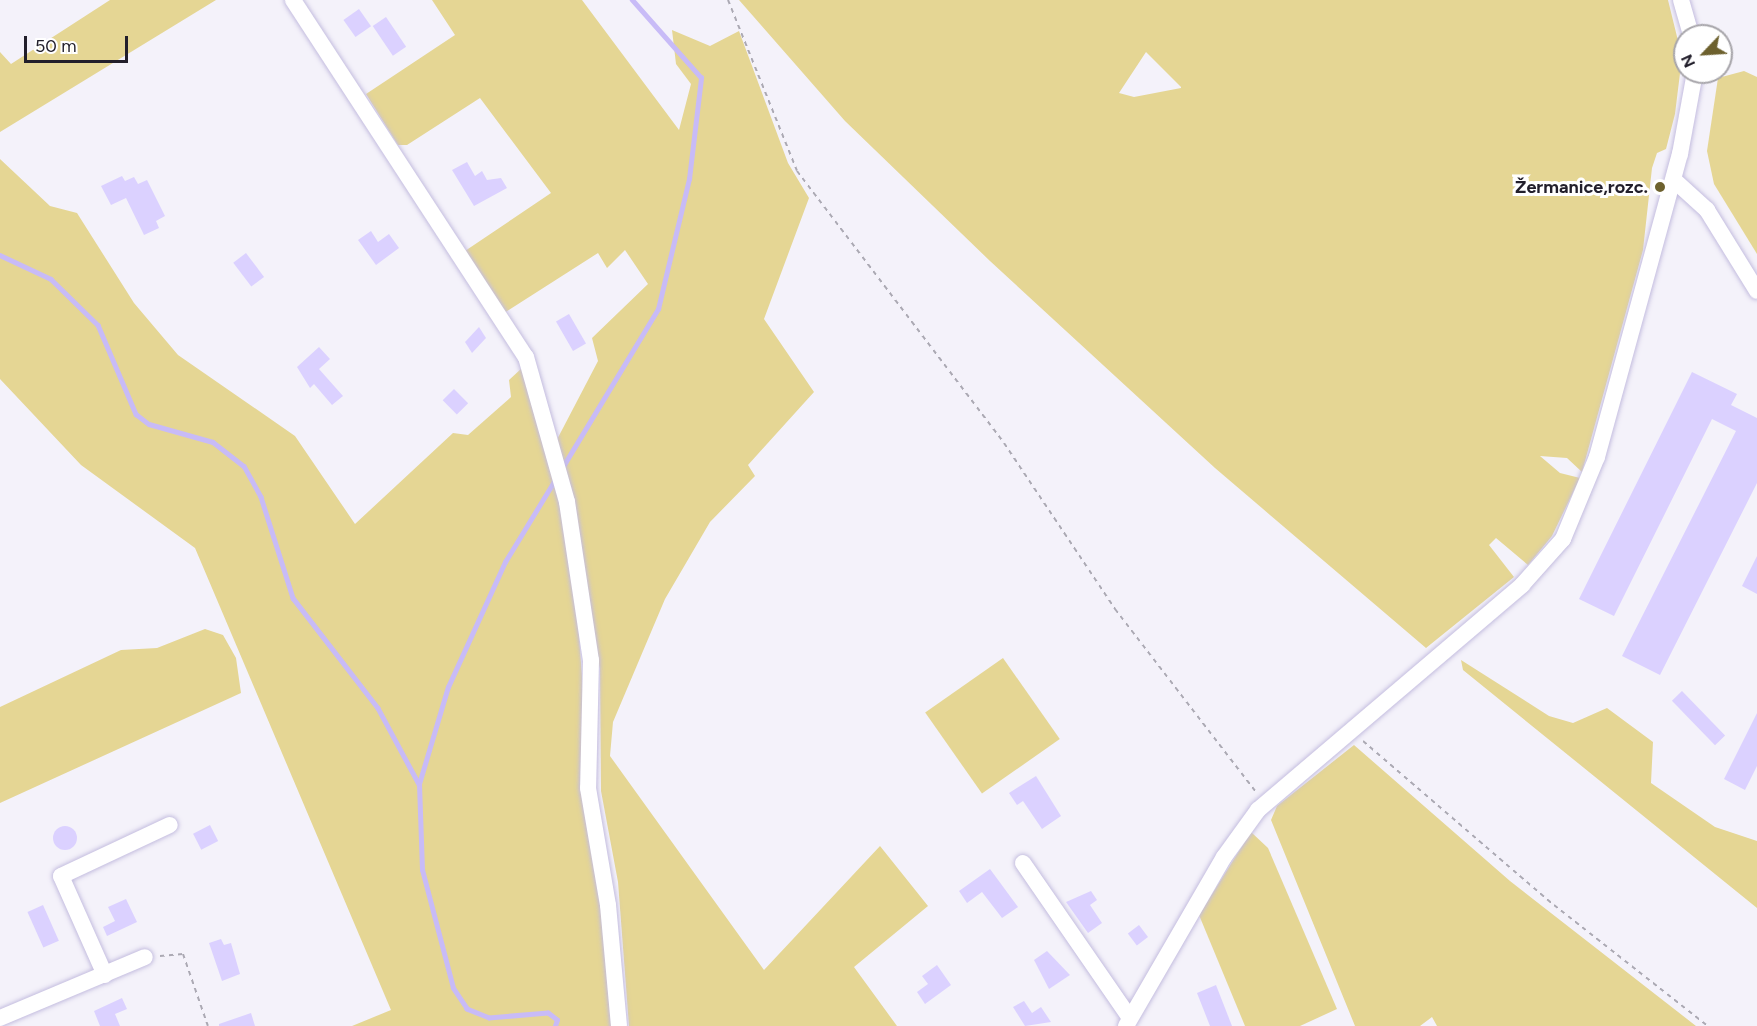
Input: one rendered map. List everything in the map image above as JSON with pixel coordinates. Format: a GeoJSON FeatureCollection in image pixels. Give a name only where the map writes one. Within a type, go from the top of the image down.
{"type":"FeatureCollection","features":[{"type":"Feature","properties":{"kind":"street"},"geometry":{"type":"LineString","coordinates":[[293,0],[526,357],[567,501],[591,660],[588,788],[608,905],[619,1026]]}},
{"type":"Feature","properties":{"kind":"street"},"geometry":{"type":"LineString","coordinates":[[1681,0],[1688,24]]}},
{"type":"Feature","properties":{"kind":"street"},"geometry":{"type":"LineString","coordinates":[[1023,863],[1128,1022],[1224,857],[1265,802],[1522,585],[1563,539],[1597,457],[1674,180],[1693,84]]}},
{"type":"Feature","properties":{"kind":"street"},"geometry":{"type":"LineString","coordinates":[[1674,180],[1707,210],[1757,291]]}},
{"type":"Feature","properties":{"kind":"street"},"geometry":{"type":"LineString","coordinates":[[105,975],[61,876],[170,825]]}},
{"type":"Feature","properties":{"kind":"street"},"geometry":{"type":"LineString","coordinates":[[0,1017],[145,957]]}},
{"type":"Feature","properties":{"kind":"path"},"geometry":{"type":"LineString","coordinates":[[728,0],[797,171],[1004,443],[1115,609],[1265,802]]}},
{"type":"Feature","properties":{"kind":"path"},"geometry":{"type":"LineString","coordinates":[[1349,729],[1554,905],[1708,1026]]}},
{"type":"Feature","properties":{"kind":"path"},"geometry":{"type":"LineString","coordinates":[[145,957],[183,954],[208,1026]]}},
{"type":"Feature","properties":{"kind":"shaded area"},"geometry":{"type":"Polygon","coordinates":[[[110,0],[216,0],[0,132],[0,52],[11,64],[110,0]]]}},
{"type":"Feature","properties":{"kind":"shaded area"},"geometry":{"type":"Polygon","coordinates":[[[432,0],[582,0],[679,130],[691,84],[676,64],[672,30],[710,46],[739,31],[788,163],[809,198],[764,319],[814,392],[748,465],[755,476],[710,522],[665,599],[613,722],[610,756],[764,970],[880,846],[928,906],[854,967],[897,1026],[629,1026],[618,882],[601,791],[600,669],[569,500],[595,853],[614,1026],[352,1026],[391,1010],[195,548],[81,465],[0,379],[0,159],[50,206],[77,213],[134,303],[178,355],[295,436],[355,524],[453,433],[468,435],[511,397],[509,380],[522,368],[551,451],[598,361],[592,338],[648,284],[625,250],[607,268],[598,253],[504,313],[465,251],[551,193],[480,98],[407,145],[398,145],[366,94],[455,35],[432,0]]]}},
{"type":"Feature","properties":{"kind":"shaded area"},"geometry":{"type":"Polygon","coordinates":[[[739,0],[1668,0],[1674,24],[1673,84],[1679,84],[1675,114],[1666,149],[1657,153],[1652,168],[1643,250],[1582,472],[1567,458],[1540,456],[1560,473],[1580,478],[1552,536],[1528,565],[1496,538],[1489,545],[1514,577],[1426,648],[1215,468],[990,261],[845,121],[739,0]],[[1146,52],[1119,93],[1134,97],[1181,88],[1146,52]]]}},
{"type":"Feature","properties":{"kind":"shaded area"},"geometry":{"type":"Polygon","coordinates":[[[1744,71],[1757,77],[1757,254],[1714,184],[1707,151],[1717,84],[1733,84],[1733,74],[1744,71]]]}},
{"type":"Feature","properties":{"kind":"shaded area"},"geometry":{"type":"Polygon","coordinates":[[[205,629],[223,635],[236,658],[241,693],[0,803],[0,707],[121,650],[157,648],[205,629]]]}},
{"type":"Feature","properties":{"kind":"shaded area"},"geometry":{"type":"Polygon","coordinates":[[[1003,658],[1060,739],[982,794],[925,712],[1003,658]]]}},
{"type":"Feature","properties":{"kind":"shaded area"},"geometry":{"type":"Polygon","coordinates":[[[1461,660],[1549,716],[1573,723],[1607,708],[1653,742],[1651,783],[1715,827],[1757,841],[1757,908],[1463,670],[1461,660]]]}},
{"type":"Feature","properties":{"kind":"shaded area"},"geometry":{"type":"Polygon","coordinates":[[[1354,745],[1510,881],[1696,1026],[1437,1026],[1432,1017],[1420,1026],[1355,1026],[1271,820],[1277,806],[1354,745]]]}},
{"type":"Feature","properties":{"kind":"shaded area"},"geometry":{"type":"Polygon","coordinates":[[[1251,832],[1268,848],[1337,1009],[1300,1026],[1245,1026],[1199,915],[1251,832]]]}},
{"type":"Feature","properties":{"kind":"building"},"geometry":{"type":"Polygon","coordinates":[[[359,9],[371,26],[355,37],[343,20],[359,9]]]}},
{"type":"Feature","properties":{"kind":"building"},"geometry":{"type":"Polygon","coordinates":[[[386,17],[406,47],[393,56],[373,26],[386,17]]]}},
{"type":"Feature","properties":{"kind":"building"},"geometry":{"type":"Polygon","coordinates":[[[467,162],[475,176],[482,171],[487,180],[501,178],[507,188],[474,206],[452,170],[467,162]]]}},
{"type":"Feature","properties":{"kind":"building"},"geometry":{"type":"Polygon","coordinates":[[[122,176],[125,181],[134,177],[138,184],[147,180],[165,216],[156,221],[159,228],[144,235],[126,198],[111,205],[101,186],[122,176]]]}},
{"type":"Feature","properties":{"kind":"building"},"geometry":{"type":"Polygon","coordinates":[[[371,231],[378,242],[389,234],[399,248],[376,265],[358,240],[371,231]]]}},
{"type":"Feature","properties":{"kind":"building"},"geometry":{"type":"Polygon","coordinates":[[[246,253],[264,277],[251,287],[233,263],[246,253]]]}},
{"type":"Feature","properties":{"kind":"building"},"geometry":{"type":"Polygon","coordinates":[[[569,314],[586,343],[573,351],[556,322],[569,314]]]}},
{"type":"Feature","properties":{"kind":"building"},"geometry":{"type":"Polygon","coordinates":[[[479,327],[486,338],[472,353],[465,342],[479,327]]]}},
{"type":"Feature","properties":{"kind":"building"},"geometry":{"type":"Polygon","coordinates":[[[319,347],[330,359],[319,369],[343,396],[332,405],[314,384],[310,388],[297,367],[319,347]]]}},
{"type":"Feature","properties":{"kind":"building"},"geometry":{"type":"Polygon","coordinates":[[[1692,372],[1737,394],[1731,405],[1757,418],[1757,483],[1660,675],[1622,656],[1736,431],[1712,419],[1614,616],[1579,599],[1692,372]]]}},
{"type":"Feature","properties":{"kind":"building"},"geometry":{"type":"Polygon","coordinates":[[[454,389],[468,403],[457,414],[443,400],[454,389]]]}},
{"type":"Feature","properties":{"kind":"building"},"geometry":{"type":"Polygon","coordinates":[[[1757,556],[1757,594],[1742,586],[1757,556]]]}},
{"type":"Feature","properties":{"kind":"building"},"geometry":{"type":"Polygon","coordinates":[[[1682,691],[1725,736],[1715,745],[1672,701],[1682,691]]]}},
{"type":"Feature","properties":{"kind":"building"},"geometry":{"type":"Polygon","coordinates":[[[1757,713],[1757,766],[1745,790],[1724,779],[1757,713]]]}},
{"type":"Feature","properties":{"kind":"building"},"geometry":{"type":"Polygon","coordinates":[[[1036,776],[1061,816],[1042,829],[1023,801],[1017,805],[1009,793],[1036,776]]]}},
{"type":"Feature","properties":{"kind":"building"},"geometry":{"type":"Polygon","coordinates":[[[210,825],[218,841],[201,850],[193,834],[210,825]]]}},
{"type":"Feature","properties":{"kind":"building"},"geometry":{"type":"Polygon","coordinates":[[[65,826],[74,829],[77,838],[74,847],[65,850],[56,847],[53,838],[56,829],[65,826]]]}},
{"type":"Feature","properties":{"kind":"building"},"geometry":{"type":"Polygon","coordinates":[[[990,869],[1018,907],[1002,918],[982,892],[967,903],[959,891],[990,869]]]}},
{"type":"Feature","properties":{"kind":"building"},"geometry":{"type":"Polygon","coordinates":[[[1091,891],[1097,900],[1090,905],[1102,923],[1088,933],[1066,902],[1091,891]]]}},
{"type":"Feature","properties":{"kind":"building"},"geometry":{"type":"Polygon","coordinates":[[[126,899],[137,922],[107,936],[103,927],[115,921],[108,907],[126,899]]]}},
{"type":"Feature","properties":{"kind":"building"},"geometry":{"type":"Polygon","coordinates":[[[43,905],[59,941],[43,948],[27,912],[43,905]]]}},
{"type":"Feature","properties":{"kind":"building"},"geometry":{"type":"Polygon","coordinates":[[[1139,925],[1148,937],[1137,945],[1128,933],[1139,925]]]}},
{"type":"Feature","properties":{"kind":"building"},"geometry":{"type":"Polygon","coordinates":[[[221,939],[224,945],[231,943],[240,974],[222,981],[209,943],[221,939]]]}},
{"type":"Feature","properties":{"kind":"building"},"geometry":{"type":"Polygon","coordinates":[[[1047,951],[1070,975],[1049,989],[1034,960],[1047,951]]]}},
{"type":"Feature","properties":{"kind":"building"},"geometry":{"type":"Polygon","coordinates":[[[937,965],[951,985],[925,1004],[917,992],[928,984],[922,976],[937,965]]]}},
{"type":"Feature","properties":{"kind":"building"},"geometry":{"type":"Polygon","coordinates":[[[1216,985],[1232,1026],[1210,1026],[1197,993],[1216,985]]]}},
{"type":"Feature","properties":{"kind":"building"},"geometry":{"type":"Polygon","coordinates":[[[122,998],[127,1009],[115,1014],[120,1026],[100,1026],[94,1011],[122,998]]]}},
{"type":"Feature","properties":{"kind":"building"},"geometry":{"type":"Polygon","coordinates":[[[1024,1001],[1032,1013],[1041,1007],[1051,1022],[1025,1026],[1013,1007],[1024,1001]]]}},
{"type":"Feature","properties":{"kind":"building"},"geometry":{"type":"Polygon","coordinates":[[[251,1013],[255,1026],[219,1026],[219,1024],[251,1013]]]}},
{"type":"Feature","properties":{"kind":"waterway"},"geometry":{"type":"LineString","coordinates":[[562,468],[658,309],[689,179],[701,78],[632,0]]}},
{"type":"Feature","properties":{"kind":"waterway"},"geometry":{"type":"LineString","coordinates":[[0,255],[51,279],[98,325],[136,414],[149,424],[213,442],[244,466],[261,497],[293,598],[378,708],[419,784]]}},
{"type":"Feature","properties":{"kind":"waterway"},"geometry":{"type":"LineString","coordinates":[[555,1026],[557,1020],[548,1013],[489,1018],[467,1009],[453,988],[422,870],[419,784],[448,687],[505,562],[556,478]]}},
{"type":"Feature","properties":{"kind":"place","name":"Žermanice,rozc."},"geometry":{"type":"Point","coordinates":[1660,187]}}]}
